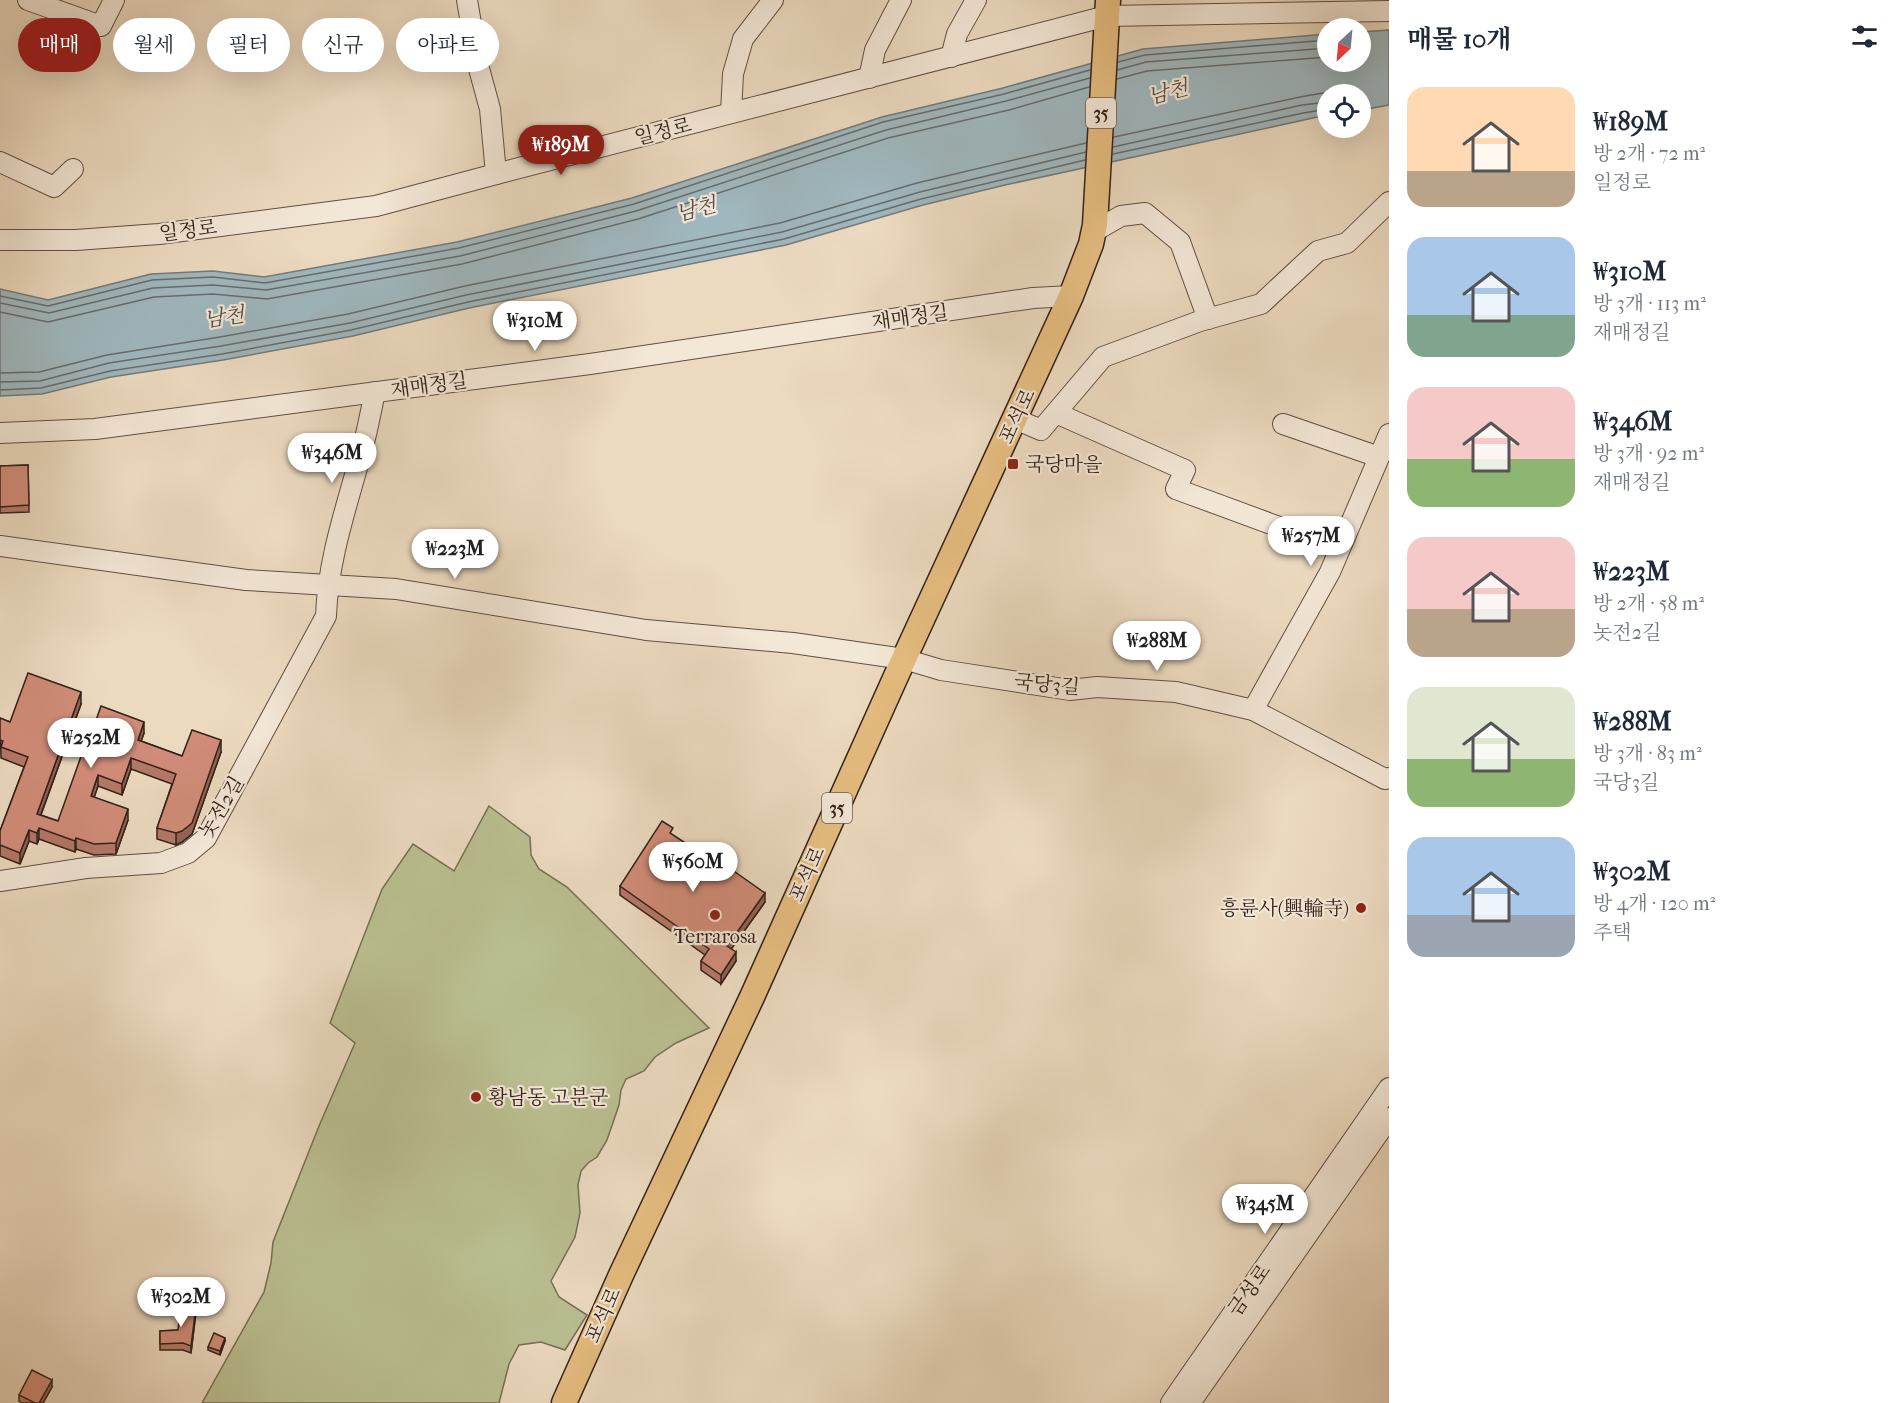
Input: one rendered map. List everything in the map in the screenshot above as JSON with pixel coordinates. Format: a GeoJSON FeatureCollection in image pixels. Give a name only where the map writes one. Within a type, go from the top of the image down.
{"type":"FeatureCollection","features":[{"type":"Feature","properties":{"kind":"main road","name":"35"},"geometry":{"type":"LineString","coordinates":[[1095,221],[1107,8]]}},
{"type":"Feature","properties":{"kind":"main road","name":"포석로"},"geometry":{"type":"LineString","coordinates":[[564,1403],[621,1275],[752,997],[1071,296],[1095,221]]}},
{"type":"Feature","properties":{"kind":"street"},"geometry":{"type":"LineString","coordinates":[[28,0],[101,26],[114,0]]}},
{"type":"Feature","properties":{"kind":"street"},"geometry":{"type":"LineString","coordinates":[[467,0],[478,65],[490,109],[496,174]]}},
{"type":"Feature","properties":{"kind":"street"},"geometry":{"type":"LineString","coordinates":[[731,113],[733,74],[743,39],[772,0]]}},
{"type":"Feature","properties":{"kind":"street"},"geometry":{"type":"LineString","coordinates":[[869,78],[875,50],[901,0]]}},
{"type":"Feature","properties":{"kind":"street"},"geometry":{"type":"LineString","coordinates":[[951,57],[957,34],[976,0]]}},
{"type":"Feature","properties":{"kind":"street","name":"일정로"},"geometry":{"type":"LineString","coordinates":[[0,240],[76,240],[159,234],[376,206],[951,57],[1107,8],[1389,11]]}},
{"type":"Feature","properties":{"kind":"street"},"geometry":{"type":"LineString","coordinates":[[0,162],[54,187],[73,169]]}},
{"type":"Feature","properties":{"kind":"street"},"geometry":{"type":"LineString","coordinates":[[1015,419],[1041,430],[1103,357],[1208,319],[1261,304],[1318,251],[1347,243],[1389,202]]}},
{"type":"Feature","properties":{"kind":"street"},"geometry":{"type":"LineString","coordinates":[[1095,221],[1145,213],[1180,242],[1208,319]]}},
{"type":"Feature","properties":{"kind":"street","name":"재매정길"},"geometry":{"type":"LineString","coordinates":[[0,433],[95,429],[590,364],[1033,298],[1071,296]]}},
{"type":"Feature","properties":{"kind":"street","name":"놋전2길"},"geometry":{"type":"LineString","coordinates":[[0,881],[86,868],[161,863],[188,853],[206,838],[326,616],[327,585],[339,529],[363,446],[375,392]]}},
{"type":"Feature","properties":{"kind":"street"},"geometry":{"type":"LineString","coordinates":[[1056,413],[1185,470],[1176,489],[1339,549]]}},
{"type":"Feature","properties":{"kind":"street"},"geometry":{"type":"LineString","coordinates":[[1283,424],[1379,457]]}},
{"type":"Feature","properties":{"kind":"street"},"geometry":{"type":"LineString","coordinates":[[1253,710],[1330,572],[1389,434]]}},
{"type":"Feature","properties":{"kind":"street","name":"국당3길"},"geometry":{"type":"LineString","coordinates":[[0,546],[246,580],[396,589],[646,630],[793,643],[904,659],[940,670],[1070,690],[1097,687],[1176,692],[1253,710],[1385,779],[1389,778]]}},
{"type":"Feature","properties":{"kind":"street","name":"금성로"},"geometry":{"type":"LineString","coordinates":[[1171,1403],[1389,1088]]}},
{"type":"Feature","properties":{"kind":"street","name":"금성로"},"geometry":{"type":"LineString","coordinates":[[1190,1403],[1389,1118]]}},
{"type":"Feature","properties":{"kind":"green space","name":"황남동 고분군"},"geometry":{"type":"Polygon","coordinates":[[[489,806],[530,837],[531,855],[539,869],[567,887],[709,1028],[676,1043],[655,1057],[644,1071],[626,1079],[607,1140],[597,1157],[581,1171],[578,1185],[580,1213],[575,1237],[551,1281],[559,1297],[587,1315],[565,1350],[541,1342],[519,1345],[509,1364],[499,1403],[202,1403],[264,1292],[273,1242],[355,1043],[330,1023],[382,889],[413,844],[454,871],[489,806]]]}},
{"type":"Feature","properties":{"kind":"water","name":"남천"},"geometry":{"type":"Polygon","coordinates":[[[1389,30],[1389,105],[1371,108],[1371,84],[1317,84],[1317,117],[1005,185],[923,205],[786,245],[469,308],[353,336],[223,360],[111,377],[42,394],[0,396],[0,289],[48,300],[151,274],[213,271],[264,277],[457,242],[632,198],[882,117],[1003,88],[1143,49],[1317,35],[1317,72],[1371,72],[1371,31],[1389,30]]]}},
{"type":"Feature","properties":{"kind":"building"},"geometry":{"type":"Polygon","coordinates":[[[28,465],[29,505],[0,507],[0,466],[28,465]]]}},
{"type":"Feature","properties":{"kind":"building"},"geometry":{"type":"Polygon","coordinates":[[[28,673],[81,692],[37,814],[58,821],[84,748],[105,756],[113,733],[94,726],[101,706],[144,722],[138,740],[182,756],[192,730],[221,740],[192,823],[176,833],[157,828],[176,774],[131,758],[122,784],[98,775],[91,796],[128,809],[116,843],[94,844],[76,838],[75,841],[39,828],[37,833],[29,830],[20,853],[0,845],[0,831],[28,757],[1,747],[3,741],[0,740],[0,718],[10,722],[28,673]]]}},
{"type":"Feature","properties":{"kind":"building"},"geometry":{"type":"Polygon","coordinates":[[[662,821],[673,828],[670,833],[708,858],[711,855],[765,893],[727,946],[736,952],[721,975],[701,961],[709,949],[620,886],[662,821]]]}},
{"type":"Feature","properties":{"kind":"building"},"geometry":{"type":"Polygon","coordinates":[[[181,1304],[196,1306],[191,1346],[183,1343],[160,1344],[160,1331],[178,1330],[181,1304]]]}},
{"type":"Feature","properties":{"kind":"building"},"geometry":{"type":"Polygon","coordinates":[[[214,1333],[225,1338],[220,1351],[208,1347],[214,1333]]]}},
{"type":"Feature","properties":{"kind":"building"},"geometry":{"type":"Polygon","coordinates":[[[32,1370],[52,1380],[39,1403],[19,1395],[32,1370]]]}},
{"type":"Feature","properties":{"kind":"place","name":"국당마을"},"geometry":{"type":"Point","coordinates":[1013,464]}},
{"type":"Feature","properties":{"kind":"place","name":"흥륜사(興輪寺)"},"geometry":{"type":"Point","coordinates":[1361,908]}},
{"type":"Feature","properties":{"kind":"place","name":"Terrarosa"},"geometry":{"type":"Point","coordinates":[715,915]}},
{"type":"Feature","properties":{"kind":"place","name":"황남동 고분군"},"geometry":{"type":"Point","coordinates":[476,1097]}}]}
